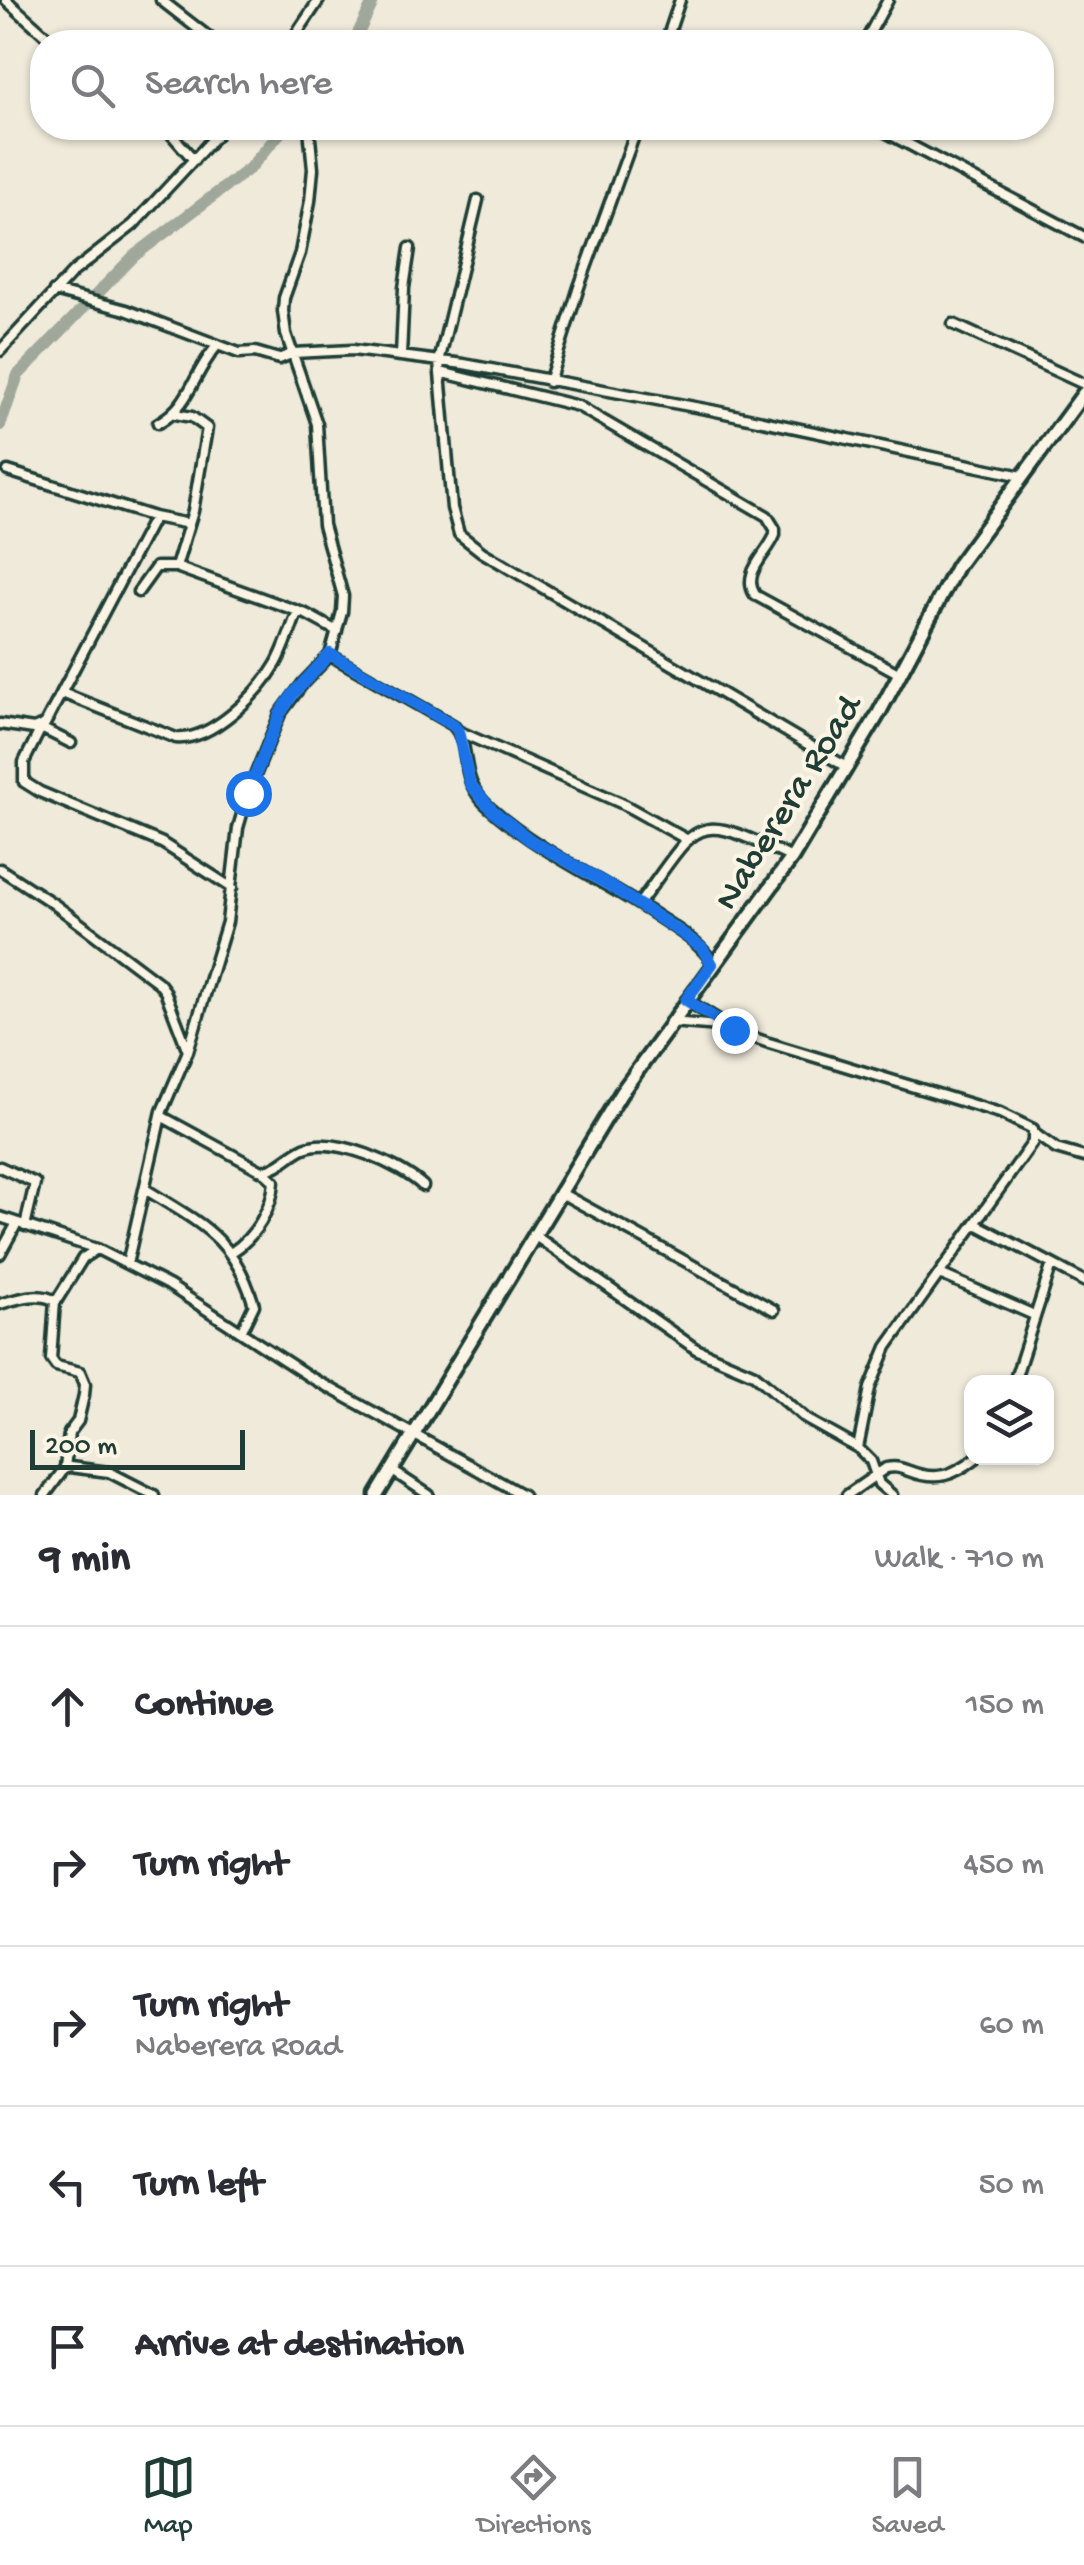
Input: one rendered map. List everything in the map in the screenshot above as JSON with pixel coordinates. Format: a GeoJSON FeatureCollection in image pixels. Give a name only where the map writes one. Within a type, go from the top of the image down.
{"type":"FeatureCollection","features":[{"type":"Feature","properties":{"kind":"street"},"geometry":{"type":"LineString","coordinates":[[6,0],[40,30]]}},
{"type":"Feature","properties":{"kind":"street"},"geometry":{"type":"LineString","coordinates":[[161,0],[200,30]]}},
{"type":"Feature","properties":{"kind":"street"},"geometry":{"type":"LineString","coordinates":[[299,30],[319,0]]}},
{"type":"Feature","properties":{"kind":"street"},"geometry":{"type":"LineString","coordinates":[[670,30],[680,0]]}},
{"type":"Feature","properties":{"kind":"street"},"geometry":{"type":"LineString","coordinates":[[872,30],[888,0]]}},
{"type":"Feature","properties":{"kind":"street"},"geometry":{"type":"LineString","coordinates":[[176,140],[194,160]]}},
{"type":"Feature","properties":{"kind":"street"},"geometry":{"type":"LineString","coordinates":[[0,352],[54,291],[133,225],[212,140]]}},
{"type":"Feature","properties":{"kind":"street"},"geometry":{"type":"LineString","coordinates":[[127,1264],[161,1116],[188,1050],[228,922],[240,818],[270,736],[293,694],[330,654],[337,631],[342,596],[323,526],[317,424],[283,312],[310,201],[310,140]]}},
{"type":"Feature","properties":{"kind":"street"},"geometry":{"type":"LineString","coordinates":[[549,382],[632,140]]}},
{"type":"Feature","properties":{"kind":"street"},"geometry":{"type":"LineString","coordinates":[[901,140],[1084,237]]}},
{"type":"Feature","properties":{"kind":"street"},"geometry":{"type":"LineString","coordinates":[[478,200],[439,367],[452,508],[459,534],[482,552],[848,768]]}},
{"type":"Feature","properties":{"kind":"street"},"geometry":{"type":"LineString","coordinates":[[402,356],[404,288],[410,248]]}},
{"type":"Feature","properties":{"kind":"street"},"geometry":{"type":"LineString","coordinates":[[54,291],[126,310],[216,346],[272,358],[353,350],[402,356],[578,406],[767,516],[776,529],[751,575],[750,588],[755,595],[898,673]]}},
{"type":"Feature","properties":{"kind":"street"},"geometry":{"type":"LineString","coordinates":[[953,324],[1084,384]]}},
{"type":"Feature","properties":{"kind":"street"},"geometry":{"type":"LineString","coordinates":[[158,424],[175,414],[216,346]]}},
{"type":"Feature","properties":{"kind":"street"},"geometry":{"type":"LineString","coordinates":[[439,367],[711,410],[1022,476]]}},
{"type":"Feature","properties":{"kind":"street","name":"Naberera Road"},"geometry":{"type":"LineString","coordinates":[[377,1495],[559,1192],[670,1022],[792,858],[848,768],[957,566],[1084,393]]}},
{"type":"Feature","properties":{"kind":"street"},"geometry":{"type":"LineString","coordinates":[[175,414],[192,418],[207,428],[200,480],[176,568]]}},
{"type":"Feature","properties":{"kind":"street"},"geometry":{"type":"LineString","coordinates":[[8,471],[154,517],[189,524]]}},
{"type":"Feature","properties":{"kind":"street"},"geometry":{"type":"LineString","coordinates":[[154,517],[41,728],[24,762],[23,778],[27,785],[153,839],[232,888]]}},
{"type":"Feature","properties":{"kind":"street"},"geometry":{"type":"LineString","coordinates":[[138,592],[156,568],[176,568],[298,611],[337,631]]}},
{"type":"Feature","properties":{"kind":"street"},"geometry":{"type":"LineString","coordinates":[[62,692],[176,738],[189,738],[230,717],[264,680],[277,662],[298,611]]}},
{"type":"Feature","properties":{"kind":"street"},"geometry":{"type":"LineString","coordinates":[[330,654],[444,719],[458,731],[621,803],[686,839]]}},
{"type":"Feature","properties":{"kind":"street"},"geometry":{"type":"LineString","coordinates":[[0,724],[41,728],[71,743]]}},
{"type":"Feature","properties":{"kind":"street"},"geometry":{"type":"LineString","coordinates":[[458,731],[470,784],[479,798],[530,840],[639,904],[699,945],[712,964]]}},
{"type":"Feature","properties":{"kind":"street"},"geometry":{"type":"LineString","coordinates":[[639,904],[686,839],[702,828],[720,827],[792,858]]}},
{"type":"Feature","properties":{"kind":"street"},"geometry":{"type":"LineString","coordinates":[[0,869],[54,904],[158,983],[165,991],[188,1050]]}},
{"type":"Feature","properties":{"kind":"street"},"geometry":{"type":"LineString","coordinates":[[686,1000],[734,1030],[1000,1113],[1028,1124],[1056,1149],[1084,1157]]}},
{"type":"Feature","properties":{"kind":"street"},"geometry":{"type":"LineString","coordinates":[[670,1022],[734,1030]]}},
{"type":"Feature","properties":{"kind":"street"},"geometry":{"type":"LineString","coordinates":[[161,1116],[274,1181],[273,1192],[251,1237],[232,1252]]}},
{"type":"Feature","properties":{"kind":"street"},"geometry":{"type":"LineString","coordinates":[[858,1448],[876,1366],[1035,1134]]}},
{"type":"Feature","properties":{"kind":"street"},"geometry":{"type":"LineString","coordinates":[[262,1171],[306,1148],[334,1146],[401,1168],[422,1186]]}},
{"type":"Feature","properties":{"kind":"street"},"geometry":{"type":"LineString","coordinates":[[0,1168],[35,1182],[21,1224],[0,1254]]}},
{"type":"Feature","properties":{"kind":"street"},"geometry":{"type":"LineString","coordinates":[[145,1189],[188,1216],[232,1252],[254,1305],[241,1332]]}},
{"type":"Feature","properties":{"kind":"street"},"geometry":{"type":"LineString","coordinates":[[559,1192],[774,1310]]}},
{"type":"Feature","properties":{"kind":"street"},"geometry":{"type":"LineString","coordinates":[[0,1217],[97,1249],[170,1286],[310,1376],[524,1495]]}},
{"type":"Feature","properties":{"kind":"street"},"geometry":{"type":"LineString","coordinates":[[976,1224],[1084,1281]]}},
{"type":"Feature","properties":{"kind":"street"},"geometry":{"type":"LineString","coordinates":[[534,1235],[696,1349],[754,1374],[806,1419],[858,1448],[892,1495]]}},
{"type":"Feature","properties":{"kind":"street"},"geometry":{"type":"LineString","coordinates":[[45,1495],[65,1468],[69,1433],[78,1421],[85,1384],[80,1372],[56,1366],[51,1359],[55,1303],[84,1258],[97,1249]]}},
{"type":"Feature","properties":{"kind":"street"},"geometry":{"type":"LineString","coordinates":[[1016,1375],[1052,1264]]}},
{"type":"Feature","properties":{"kind":"street"},"geometry":{"type":"LineString","coordinates":[[940,1274],[1034,1315]]}},
{"type":"Feature","properties":{"kind":"street"},"geometry":{"type":"LineString","coordinates":[[0,1304],[44,1296],[55,1303]]}},
{"type":"Feature","properties":{"kind":"street"},"geometry":{"type":"LineString","coordinates":[[847,1495],[893,1466],[922,1476],[944,1477],[964,1465]]}},
{"type":"Feature","properties":{"kind":"street"},"geometry":{"type":"LineString","coordinates":[[65,1468],[109,1472],[154,1495]]}},
{"type":"Feature","properties":{"kind":"street"},"geometry":{"type":"LineString","coordinates":[[392,1470],[429,1495]]}},
{"type":"Feature","properties":{"kind":"waterway"},"geometry":{"type":"LineString","coordinates":[[360,30],[374,0]]}},
{"type":"Feature","properties":{"kind":"waterway"},"geometry":{"type":"LineString","coordinates":[[0,425],[18,375],[134,256],[250,168],[274,140]]}},
{"type":"Feature","properties":{"kind":"route"},"geometry":{"type":"LineString","coordinates":[[248,793],[280,714],[330,654],[453,725],[462,742],[472,790],[517,830],[699,945],[712,964],[686,1000],[734,1030]]}}]}
